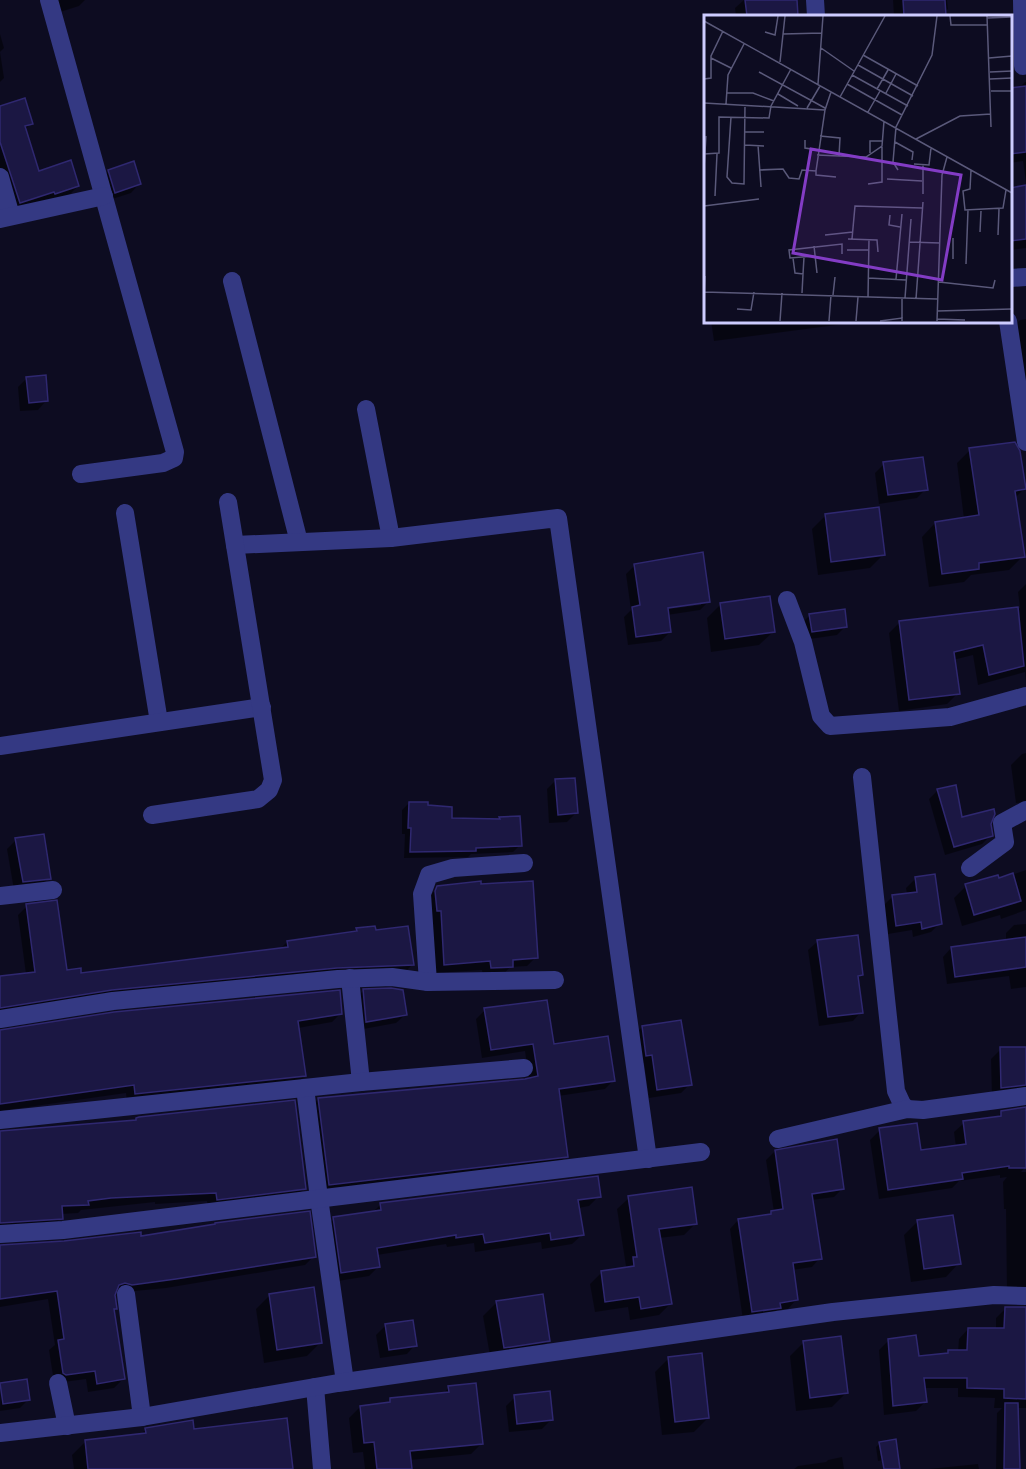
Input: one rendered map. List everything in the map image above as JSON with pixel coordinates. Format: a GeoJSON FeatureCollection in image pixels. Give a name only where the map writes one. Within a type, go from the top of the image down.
{"type":"FeatureCollection","features":[{"type":"Feature","properties":{"kind":"street"},"geometry":{"type":"LineString","coordinates":[[49,0],[176,456],[163,463],[81,474]]}},
{"type":"Feature","properties":{"kind":"street"},"geometry":{"type":"LineString","coordinates":[[815,0],[816,15]]}},
{"type":"Feature","properties":{"kind":"street"},"geometry":{"type":"LineString","coordinates":[[1019,66],[1022,0]]}},
{"type":"Feature","properties":{"kind":"street"},"geometry":{"type":"LineString","coordinates":[[0,177],[5,218],[104,196]]}},
{"type":"Feature","properties":{"kind":"street"},"geometry":{"type":"LineString","coordinates":[[1011,278],[1026,277]]}},
{"type":"Feature","properties":{"kind":"street"},"geometry":{"type":"LineString","coordinates":[[232,280],[299,542]]}},
{"type":"Feature","properties":{"kind":"street"},"geometry":{"type":"LineString","coordinates":[[1008,322],[1026,442]]}},
{"type":"Feature","properties":{"kind":"street"},"geometry":{"type":"LineString","coordinates":[[366,409],[392,538]]}},
{"type":"Feature","properties":{"kind":"street"},"geometry":{"type":"LineString","coordinates":[[152,814],[258,800],[265,796],[273,780],[228,502]]}},
{"type":"Feature","properties":{"kind":"street"},"geometry":{"type":"LineString","coordinates":[[125,513],[159,722]]}},
{"type":"Feature","properties":{"kind":"street"},"geometry":{"type":"LineString","coordinates":[[235,545],[392,538],[558,518],[648,1159]]}},
{"type":"Feature","properties":{"kind":"street"},"geometry":{"type":"LineString","coordinates":[[787,600],[803,642],[821,716],[830,726],[950,717],[1026,696]]}},
{"type":"Feature","properties":{"kind":"street"},"geometry":{"type":"LineString","coordinates":[[0,746],[262,707]]}},
{"type":"Feature","properties":{"kind":"street"},"geometry":{"type":"LineString","coordinates":[[862,777],[896,1091],[907,1109]]}},
{"type":"Feature","properties":{"kind":"street"},"geometry":{"type":"LineString","coordinates":[[970,868],[1005,842],[1002,823],[1026,810]]}},
{"type":"Feature","properties":{"kind":"street"},"geometry":{"type":"LineString","coordinates":[[428,982],[422,894],[429,874],[453,868],[524,863]]}},
{"type":"Feature","properties":{"kind":"street"},"geometry":{"type":"LineString","coordinates":[[0,896],[53,890]]}},
{"type":"Feature","properties":{"kind":"street"},"geometry":{"type":"LineString","coordinates":[[0,1019],[113,1001],[350,978],[392,977],[428,982],[555,980]]}},
{"type":"Feature","properties":{"kind":"street"},"geometry":{"type":"LineString","coordinates":[[350,978],[361,1082]]}},
{"type":"Feature","properties":{"kind":"street"},"geometry":{"type":"LineString","coordinates":[[0,1120],[361,1082],[525,1068]]}},
{"type":"Feature","properties":{"kind":"street"},"geometry":{"type":"LineString","coordinates":[[305,1088],[345,1382]]}},
{"type":"Feature","properties":{"kind":"street"},"geometry":{"type":"LineString","coordinates":[[778,1139],[907,1109],[922,1110],[1026,1096]]}},
{"type":"Feature","properties":{"kind":"street"},"geometry":{"type":"LineString","coordinates":[[0,1234],[63,1230],[701,1152]]}},
{"type":"Feature","properties":{"kind":"street"},"geometry":{"type":"LineString","coordinates":[[126,1294],[142,1417]]}},
{"type":"Feature","properties":{"kind":"street"},"geometry":{"type":"LineString","coordinates":[[0,1433],[142,1417],[345,1382],[833,1312],[994,1295],[1026,1296]]}},
{"type":"Feature","properties":{"kind":"street"},"geometry":{"type":"LineString","coordinates":[[58,1383],[67,1426]]}},
{"type":"Feature","properties":{"kind":"street"},"geometry":{"type":"LineString","coordinates":[[315,1387],[322,1469]]}},
{"type":"Feature","properties":{"kind":"building"},"geometry":{"type":"Polygon","coordinates":[[[745,0],[797,0],[798,15],[747,15],[745,0]]]}},
{"type":"Feature","properties":{"kind":"building"},"geometry":{"type":"Polygon","coordinates":[[[903,0],[945,0],[946,15],[904,15],[903,0]]]}},
{"type":"Feature","properties":{"kind":"building"},"geometry":{"type":"Polygon","coordinates":[[[1026,86],[1026,152],[1011,154],[1011,88],[1026,86]]]}},
{"type":"Feature","properties":{"kind":"building"},"geometry":{"type":"Polygon","coordinates":[[[25,98],[33,124],[25,126],[39,171],[71,160],[79,186],[20,203],[0,142],[0,106],[25,98]]]}},
{"type":"Feature","properties":{"kind":"building"},"geometry":{"type":"Polygon","coordinates":[[[134,161],[141,184],[115,193],[108,170],[134,161]]]}},
{"type":"Feature","properties":{"kind":"building"},"geometry":{"type":"Polygon","coordinates":[[[1026,185],[1026,239],[1011,241],[1011,188],[1026,185]]]}},
{"type":"Feature","properties":{"kind":"building"},"geometry":{"type":"Polygon","coordinates":[[[46,375],[48,401],[29,403],[26,377],[46,375]]]}},
{"type":"Feature","properties":{"kind":"building"},"geometry":{"type":"Polygon","coordinates":[[[1015,442],[1020,451],[1026,489],[1015,491],[1025,557],[979,563],[979,569],[942,574],[935,522],[979,515],[969,448],[1015,442]]]}},
{"type":"Feature","properties":{"kind":"building"},"geometry":{"type":"Polygon","coordinates":[[[923,457],[928,490],[888,495],[883,462],[923,457]]]}},
{"type":"Feature","properties":{"kind":"building"},"geometry":{"type":"Polygon","coordinates":[[[879,507],[885,555],[831,562],[825,514],[879,507]]]}},
{"type":"Feature","properties":{"kind":"building"},"geometry":{"type":"Polygon","coordinates":[[[703,552],[710,602],[668,608],[671,632],[636,637],[632,607],[640,605],[634,564],[703,552]]]}},
{"type":"Feature","properties":{"kind":"building"},"geometry":{"type":"Polygon","coordinates":[[[770,596],[775,632],[725,639],[720,603],[770,596]]]}},
{"type":"Feature","properties":{"kind":"building"},"geometry":{"type":"Polygon","coordinates":[[[1018,607],[1024,666],[989,675],[983,645],[954,652],[960,694],[909,700],[899,621],[1018,607]]]}},
{"type":"Feature","properties":{"kind":"building"},"geometry":{"type":"Polygon","coordinates":[[[845,609],[847,627],[812,632],[809,614],[845,609]]]}},
{"type":"Feature","properties":{"kind":"building"},"geometry":{"type":"Polygon","coordinates":[[[575,778],[578,813],[558,815],[555,779],[575,778]]]}},
{"type":"Feature","properties":{"kind":"building"},"geometry":{"type":"Polygon","coordinates":[[[956,785],[962,817],[994,809],[995,814],[991,824],[993,836],[954,847],[937,789],[956,785]]]}},
{"type":"Feature","properties":{"kind":"building"},"geometry":{"type":"Polygon","coordinates":[[[409,802],[428,802],[428,805],[452,807],[452,818],[500,819],[499,817],[520,816],[522,846],[476,848],[476,851],[410,852],[409,802]]]}},
{"type":"Feature","properties":{"kind":"building"},"geometry":{"type":"Polygon","coordinates":[[[44,834],[51,879],[23,882],[15,838],[44,834]]]}},
{"type":"Feature","properties":{"kind":"building"},"geometry":{"type":"Polygon","coordinates":[[[1013,873],[1021,901],[974,915],[965,884],[1013,873]]]}},
{"type":"Feature","properties":{"kind":"building"},"geometry":{"type":"Polygon","coordinates":[[[935,874],[942,924],[922,929],[921,922],[896,926],[892,895],[917,892],[915,877],[935,874]]]}},
{"type":"Feature","properties":{"kind":"building"},"geometry":{"type":"Polygon","coordinates":[[[481,881],[481,884],[533,881],[538,958],[513,960],[513,967],[491,968],[490,961],[444,965],[441,911],[437,911],[435,891],[437,886],[481,881]]]}},
{"type":"Feature","properties":{"kind":"building"},"geometry":{"type":"Polygon","coordinates":[[[57,900],[67,970],[81,968],[81,973],[288,947],[287,941],[357,931],[356,928],[375,926],[376,930],[408,926],[414,965],[337,968],[112,990],[0,1008],[0,976],[35,972],[26,904],[57,900]]]}},
{"type":"Feature","properties":{"kind":"building"},"geometry":{"type":"Polygon","coordinates":[[[858,935],[863,975],[858,976],[863,1013],[828,1017],[817,940],[858,935]]]}},
{"type":"Feature","properties":{"kind":"building"},"geometry":{"type":"Polygon","coordinates":[[[1026,937],[1026,967],[955,977],[951,947],[1026,937]]]}},
{"type":"Feature","properties":{"kind":"building"},"geometry":{"type":"Polygon","coordinates":[[[363,989],[403,990],[407,1015],[366,1022],[363,989]]]}},
{"type":"Feature","properties":{"kind":"building"},"geometry":{"type":"Polygon","coordinates":[[[340,990],[342,1014],[298,1021],[306,1076],[135,1094],[134,1085],[0,1104],[0,1030],[114,1012],[340,990]]]}},
{"type":"Feature","properties":{"kind":"building"},"geometry":{"type":"Polygon","coordinates":[[[547,1000],[554,1044],[608,1036],[615,1081],[559,1089],[568,1157],[329,1185],[318,1098],[538,1076],[533,1044],[491,1050],[484,1008],[547,1000]]]}},
{"type":"Feature","properties":{"kind":"building"},"geometry":{"type":"Polygon","coordinates":[[[681,1020],[692,1085],[657,1090],[652,1055],[646,1056],[642,1026],[681,1020]]]}},
{"type":"Feature","properties":{"kind":"building"},"geometry":{"type":"Polygon","coordinates":[[[1000,1047],[1026,1047],[1026,1085],[1001,1088],[1000,1047]]]}},
{"type":"Feature","properties":{"kind":"building"},"geometry":{"type":"Polygon","coordinates":[[[295,1100],[306,1189],[217,1200],[216,1193],[111,1198],[88,1201],[89,1205],[62,1206],[63,1219],[0,1223],[0,1131],[136,1120],[139,1117],[295,1100]]]}},
{"type":"Feature","properties":{"kind":"building"},"geometry":{"type":"Polygon","coordinates":[[[1026,1107],[1026,1168],[1009,1168],[1009,1166],[962,1173],[963,1179],[888,1190],[879,1128],[917,1123],[921,1150],[966,1144],[963,1121],[1001,1116],[1001,1111],[1026,1107]]]}},
{"type":"Feature","properties":{"kind":"building"},"geometry":{"type":"Polygon","coordinates":[[[837,1139],[844,1189],[812,1194],[822,1259],[793,1263],[798,1300],[780,1303],[781,1308],[752,1312],[738,1219],[771,1214],[771,1211],[783,1209],[775,1150],[837,1139]]]}},
{"type":"Feature","properties":{"kind":"building"},"geometry":{"type":"Polygon","coordinates":[[[598,1176],[601,1197],[578,1200],[584,1235],[551,1240],[550,1233],[485,1243],[483,1234],[456,1238],[456,1235],[377,1248],[380,1267],[341,1273],[333,1217],[381,1210],[380,1203],[598,1176]]]}},
{"type":"Feature","properties":{"kind":"building"},"geometry":{"type":"Polygon","coordinates":[[[692,1187],[697,1224],[659,1229],[672,1304],[641,1309],[639,1297],[605,1302],[601,1271],[634,1266],[633,1257],[637,1257],[628,1196],[692,1187]]]}},
{"type":"Feature","properties":{"kind":"building"},"geometry":{"type":"Polygon","coordinates":[[[310,1211],[316,1257],[176,1279],[119,1285],[115,1295],[117,1309],[114,1309],[125,1379],[97,1384],[95,1371],[66,1375],[63,1373],[58,1340],[64,1339],[57,1291],[0,1299],[0,1245],[64,1241],[141,1232],[141,1236],[215,1223],[310,1211]]]}},
{"type":"Feature","properties":{"kind":"building"},"geometry":{"type":"Polygon","coordinates":[[[953,1215],[961,1264],[924,1269],[917,1220],[953,1215]]]}},
{"type":"Feature","properties":{"kind":"building"},"geometry":{"type":"Polygon","coordinates":[[[314,1287],[322,1343],[277,1350],[269,1294],[314,1287]]]}},
{"type":"Feature","properties":{"kind":"building"},"geometry":{"type":"Polygon","coordinates":[[[543,1294],[550,1341],[504,1348],[496,1301],[543,1294]]]}},
{"type":"Feature","properties":{"kind":"building"},"geometry":{"type":"Polygon","coordinates":[[[1005,1307],[1026,1307],[1026,1399],[1004,1398],[1004,1389],[967,1388],[967,1378],[924,1378],[927,1402],[893,1406],[888,1339],[916,1335],[919,1356],[948,1353],[948,1350],[967,1350],[968,1328],[1004,1328],[1005,1307]]]}},
{"type":"Feature","properties":{"kind":"building"},"geometry":{"type":"Polygon","coordinates":[[[413,1320],[417,1346],[389,1350],[385,1324],[413,1320]]]}},
{"type":"Feature","properties":{"kind":"building"},"geometry":{"type":"Polygon","coordinates":[[[841,1336],[848,1393],[810,1398],[803,1341],[841,1336]]]}},
{"type":"Feature","properties":{"kind":"building"},"geometry":{"type":"Polygon","coordinates":[[[702,1353],[709,1418],[675,1422],[668,1357],[702,1353]]]}},
{"type":"Feature","properties":{"kind":"building"},"geometry":{"type":"Polygon","coordinates":[[[27,1379],[30,1400],[3,1404],[0,1383],[27,1379]]]}},
{"type":"Feature","properties":{"kind":"building"},"geometry":{"type":"Polygon","coordinates":[[[476,1383],[483,1444],[410,1451],[412,1469],[377,1469],[374,1442],[364,1443],[360,1406],[390,1402],[390,1398],[449,1392],[448,1386],[476,1383]]]}},
{"type":"Feature","properties":{"kind":"building"},"geometry":{"type":"Polygon","coordinates":[[[550,1391],[553,1420],[517,1424],[514,1395],[550,1391]]]}},
{"type":"Feature","properties":{"kind":"building"},"geometry":{"type":"Polygon","coordinates":[[[1005,1403],[1018,1403],[1020,1469],[1004,1469],[1005,1403]]]}},
{"type":"Feature","properties":{"kind":"building"},"geometry":{"type":"Polygon","coordinates":[[[287,1418],[293,1469],[88,1469],[85,1440],[146,1433],[145,1428],[193,1420],[194,1429],[287,1418]]]}},
{"type":"Feature","properties":{"kind":"building"},"geometry":{"type":"Polygon","coordinates":[[[896,1439],[900,1469],[884,1469],[879,1442],[896,1439]]]}}]}
